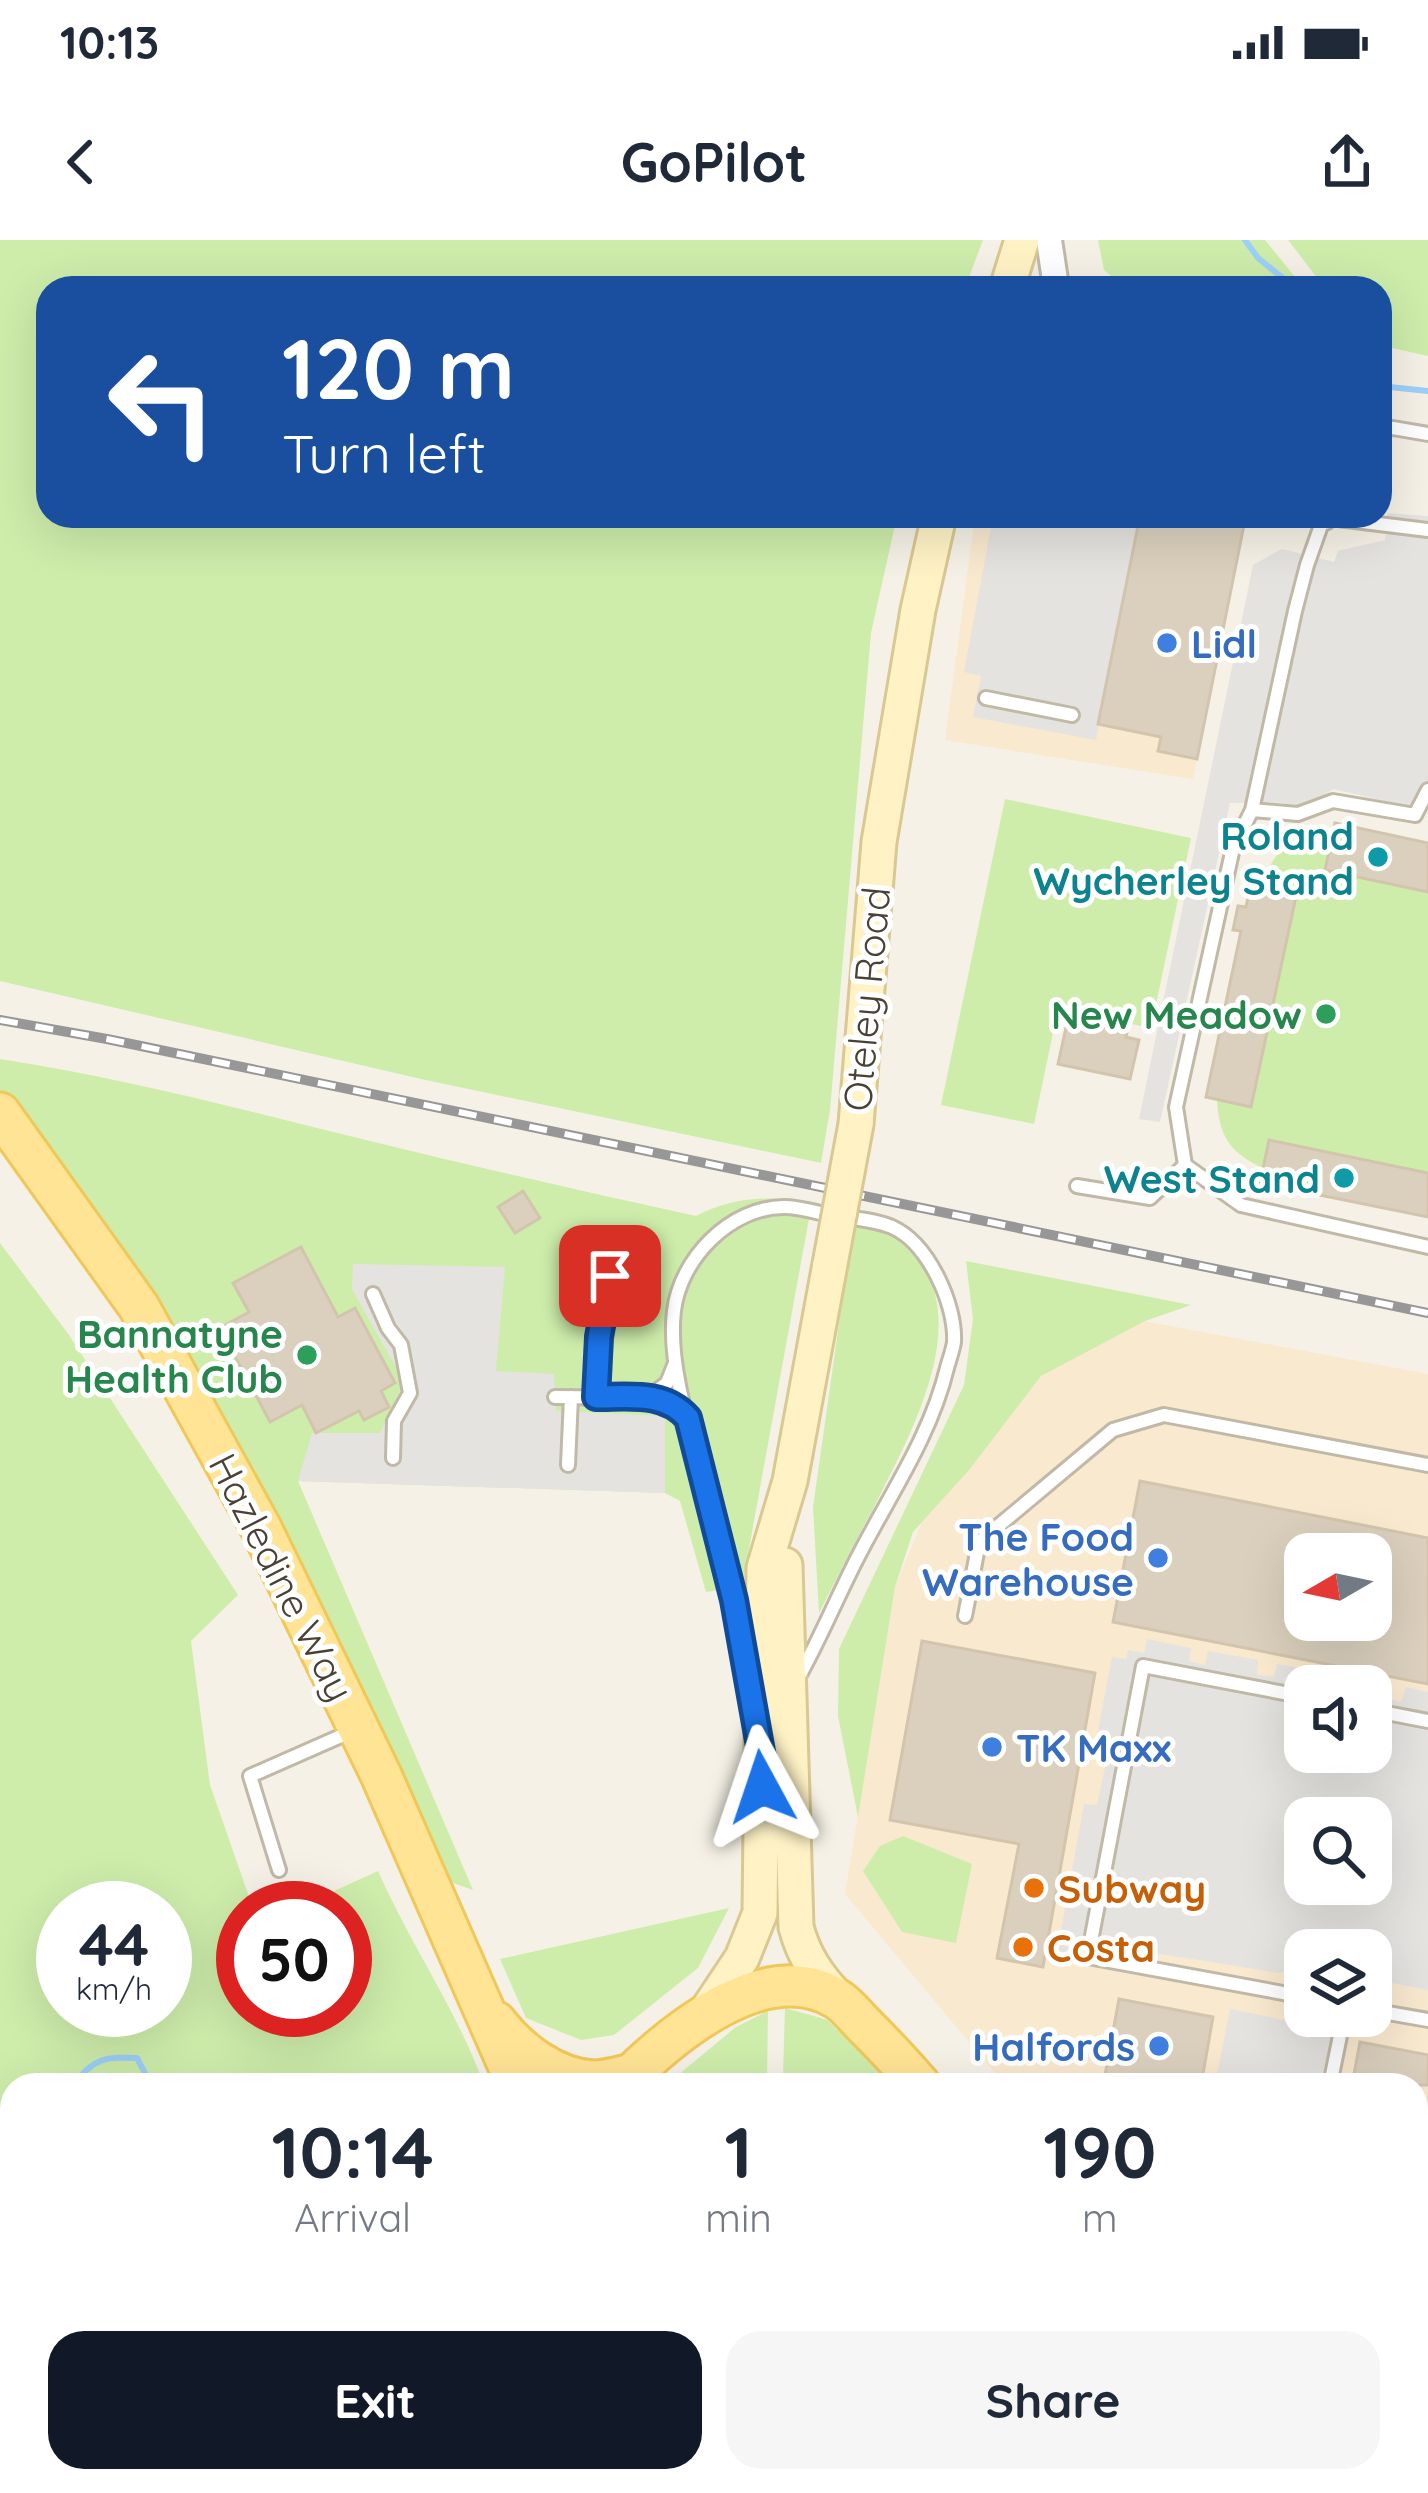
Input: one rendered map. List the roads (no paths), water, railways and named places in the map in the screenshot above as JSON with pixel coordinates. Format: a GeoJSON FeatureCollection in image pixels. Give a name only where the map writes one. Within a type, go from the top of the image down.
{"type":"FeatureCollection","features":[{"type":"Feature","properties":{"kind":"main road"},"geometry":{"type":"LineString","coordinates":[[1011,276],[1022,240]]}},
{"type":"Feature","properties":{"kind":"main road","name":"Oteley Road"},"geometry":{"type":"LineString","coordinates":[[704,2015],[742,1958],[760,1913],[764,1568],[790,1481],[856,1124],[881,825],[936,528]]}},
{"type":"Feature","properties":{"kind":"main road","name":"Hazledine Way"},"geometry":{"type":"LineString","coordinates":[[0,1113],[139,1307],[262,1528],[358,1728],[512,2073]]}},
{"type":"Feature","properties":{"kind":"main road","name":"Oteley Road"},"geometry":{"type":"LineString","coordinates":[[790,1481],[785,1568],[796,1927],[806,1959],[838,2000]]}},
{"type":"Feature","properties":{"kind":"main road"},"geometry":{"type":"LineString","coordinates":[[634,2073],[704,2015],[775,1985],[796,1985],[838,2000],[908,2073]]}},
{"type":"Feature","properties":{"kind":"main road","name":"Hazledine Way"},"geometry":{"type":"LineString","coordinates":[[482,2004],[503,2031],[559,2073]]}},
{"type":"Feature","properties":{"kind":"street"},"geometry":{"type":"LineString","coordinates":[[1048,240],[1053,276]]}},
{"type":"Feature","properties":{"kind":"lane"},"geometry":{"type":"LineString","coordinates":[[1392,428],[1428,434]]}},
{"type":"Feature","properties":{"kind":"lane"},"geometry":{"type":"LineString","coordinates":[[1392,525],[1428,530]]}},
{"type":"Feature","properties":{"kind":"lane"},"geometry":{"type":"LineString","coordinates":[[1319,528],[1295,611],[1252,810],[1233,848],[1176,1107],[1185,1165],[1241,1205],[1428,1246]]}},
{"type":"Feature","properties":{"kind":"lane"},"geometry":{"type":"LineString","coordinates":[[986,698],[1072,715]]}},
{"type":"Feature","properties":{"kind":"lane"},"geometry":{"type":"LineString","coordinates":[[1252,810],[1298,814],[1333,801],[1415,815],[1428,790]]}},
{"type":"Feature","properties":{"kind":"lane"},"geometry":{"type":"LineString","coordinates":[[1077,1186],[1150,1198],[1185,1165]]}},
{"type":"Feature","properties":{"kind":"lane"},"geometry":{"type":"LineString","coordinates":[[763,1763],[734,1600],[680,1391],[673,1313],[678,1289],[705,1246],[724,1227],[751,1212],[784,1207],[894,1228],[929,1261],[950,1301],[954,1342],[942,1391],[924,1435],[789,1695]]}},
{"type":"Feature","properties":{"kind":"lane"},"geometry":{"type":"LineString","coordinates":[[596,1397],[601,1321],[610,1276]]}},
{"type":"Feature","properties":{"kind":"lane"},"geometry":{"type":"LineString","coordinates":[[373,1294],[401,1345],[410,1393],[394,1421],[392,1458]]}},
{"type":"Feature","properties":{"kind":"lane"},"geometry":{"type":"LineString","coordinates":[[647,1398],[667,1383],[676,1359]]}},
{"type":"Feature","properties":{"kind":"lane"},"geometry":{"type":"LineString","coordinates":[[555,1397],[647,1398],[674,1404],[688,1418]]}},
{"type":"Feature","properties":{"kind":"lane"},"geometry":{"type":"LineString","coordinates":[[568,1465],[572,1397]]}},
{"type":"Feature","properties":{"kind":"lane"},"geometry":{"type":"LineString","coordinates":[[964,1616],[979,1542],[1113,1430],[1164,1415],[1428,1465]]}},
{"type":"Feature","properties":{"kind":"lane"},"geometry":{"type":"LineString","coordinates":[[1284,1693],[1143,1666],[1088,1957],[1284,1993]]}},
{"type":"Feature","properties":{"kind":"lane"},"geometry":{"type":"LineString","coordinates":[[1392,1714],[1428,1721]]}},
{"type":"Feature","properties":{"kind":"lane"},"geometry":{"type":"LineString","coordinates":[[278,1870],[250,1775],[358,1728]]}},
{"type":"Feature","properties":{"kind":"lane"},"geometry":{"type":"LineString","coordinates":[[1392,2014],[1428,2020]]}},
{"type":"Feature","properties":{"kind":"lane"},"geometry":{"type":"LineString","coordinates":[[1332,2073],[1340,2037]]}},
{"type":"Feature","properties":{"kind":"waterway"},"geometry":{"type":"LineString","coordinates":[[1245,240],[1280,276]]}},
{"type":"Feature","properties":{"kind":"waterway"},"geometry":{"type":"LineString","coordinates":[[1392,387],[1428,391]]}},
{"type":"Feature","properties":{"kind":"waterway"},"geometry":{"type":"LineString","coordinates":[[84,2073],[94,2064],[126,2058],[137,2058],[145,2073]]}},
{"type":"Feature","properties":{"kind":"railway"},"geometry":{"type":"LineString","coordinates":[[0,1020],[1428,1313]]}},
{"type":"Feature","properties":{"kind":"place","name":"Lidl"},"geometry":{"type":"Point","coordinates":[1167,643]}},
{"type":"Feature","properties":{"kind":"place","name":"Roland Wycherley Stand"},"geometry":{"type":"Point","coordinates":[1378,857]}},
{"type":"Feature","properties":{"kind":"place","name":"New Meadow"},"geometry":{"type":"Point","coordinates":[1326,1014]}},
{"type":"Feature","properties":{"kind":"place","name":"West Stand"},"geometry":{"type":"Point","coordinates":[1344,1178]}},
{"type":"Feature","properties":{"kind":"place","name":"Bannatyne Health Club"},"geometry":{"type":"Point","coordinates":[307,1355]}},
{"type":"Feature","properties":{"kind":"place","name":"The Food Warehouse"},"geometry":{"type":"Point","coordinates":[1158,1558]}},
{"type":"Feature","properties":{"kind":"place","name":"TK Maxx"},"geometry":{"type":"Point","coordinates":[992,1747]}},
{"type":"Feature","properties":{"kind":"place","name":"Subway"},"geometry":{"type":"Point","coordinates":[1034,1888]}},
{"type":"Feature","properties":{"kind":"place","name":"Costa"},"geometry":{"type":"Point","coordinates":[1023,1947]}},
{"type":"Feature","properties":{"kind":"place","name":"Halfords"},"geometry":{"type":"Point","coordinates":[1159,2046]}}]}
